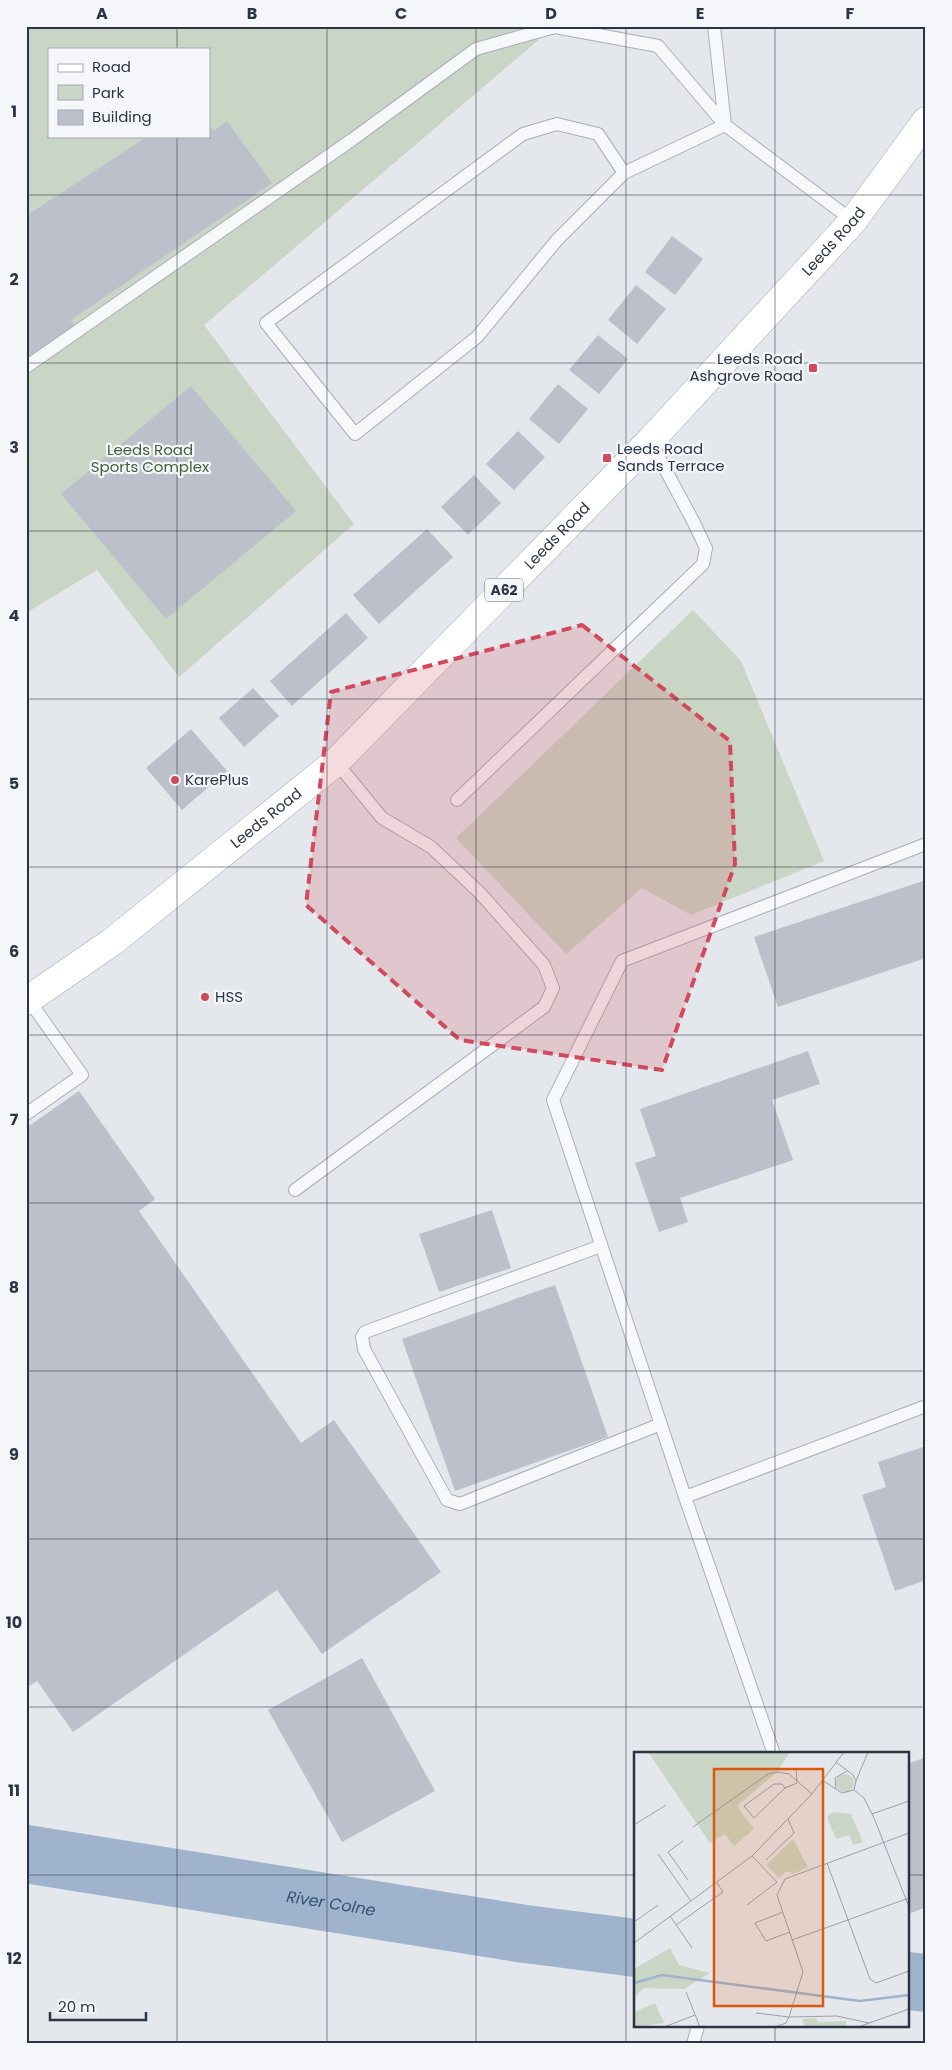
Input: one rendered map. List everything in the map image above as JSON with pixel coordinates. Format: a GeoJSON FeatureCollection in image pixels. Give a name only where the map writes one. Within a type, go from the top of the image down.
{"type":"FeatureCollection","features":[{"type":"Feature","properties":{"kind":"main road","name":"Leeds Road"},"geometry":{"type":"LineString","coordinates":[[27,1000],[112,942],[336,762],[650,441],[853,221],[926,120]]}},
{"type":"Feature","properties":{"kind":"lane"},"geometry":{"type":"LineString","coordinates":[[714,26],[725,125]]}},
{"type":"Feature","properties":{"kind":"lane"},"geometry":{"type":"LineString","coordinates":[[26,367],[353,139],[476,49],[555,27],[658,46],[725,125],[853,221]]}},
{"type":"Feature","properties":{"kind":"lane"},"geometry":{"type":"LineString","coordinates":[[624,173],[598,134],[557,124],[523,134],[266,323],[354,434],[477,337],[557,240],[624,173],[725,125]]}},
{"type":"Feature","properties":{"kind":"lane"},"geometry":{"type":"LineString","coordinates":[[457,800],[703,564],[706,548],[650,441]]}},
{"type":"Feature","properties":{"kind":"lane"},"geometry":{"type":"LineString","coordinates":[[295,1190],[544,1007],[553,988],[544,965],[480,893],[431,847],[382,818],[336,762]]}},
{"type":"Feature","properties":{"kind":"lane"},"geometry":{"type":"LineString","coordinates":[[773,1752],[685,1497],[553,1100],[622,961],[926,844]]}},
{"type":"Feature","properties":{"kind":"lane"},"geometry":{"type":"LineString","coordinates":[[26,1114],[82,1075],[27,1000]]}},
{"type":"Feature","properties":{"kind":"lane"},"geometry":{"type":"LineString","coordinates":[[601,1246],[365,1332],[362,1337],[364,1349],[447,1500],[453,1503],[460,1504],[661,1424]]}},
{"type":"Feature","properties":{"kind":"lane"},"geometry":{"type":"LineString","coordinates":[[685,1497],[926,1406]]}},
{"type":"Feature","properties":{"kind":"highlighted area"},"geometry":{"type":"Polygon","coordinates":[[[582,625],[730,741],[735,864],[662,1070],[460,1040],[306,905],[331,692],[582,625]]]}},
{"type":"Feature","properties":{"kind":"green space","name":"Leeds Road Sports Complex"},"geometry":{"type":"Polygon","coordinates":[[[26,26],[555,26],[204,325],[354,524],[179,677],[97,570],[26,613],[26,26]]]}},
{"type":"Feature","properties":{"kind":"green space"},"geometry":{"type":"Polygon","coordinates":[[[693,610],[741,661],[824,861],[691,915],[642,888],[566,954],[456,838],[693,610]]]}},
{"type":"Feature","properties":{"kind":"building"},"geometry":{"type":"Polygon","coordinates":[[[227,121],[272,183],[71,320],[77,329],[26,364],[26,216],[145,138],[210,138],[210,125],[214,131],[227,121]]]}},
{"type":"Feature","properties":{"kind":"building"},"geometry":{"type":"Polygon","coordinates":[[[672,236],[703,259],[675,295],[645,272],[672,236]]]}},
{"type":"Feature","properties":{"kind":"building"},"geometry":{"type":"Polygon","coordinates":[[[636,285],[666,309],[637,344],[608,320],[636,285]]]}},
{"type":"Feature","properties":{"kind":"building"},"geometry":{"type":"Polygon","coordinates":[[[598,335],[628,359],[599,394],[569,370],[598,335]]]}},
{"type":"Feature","properties":{"kind":"building"},"geometry":{"type":"Polygon","coordinates":[[[558,384],[588,409],[559,444],[529,419],[558,384]]]}},
{"type":"Feature","properties":{"kind":"building"},"geometry":{"type":"Polygon","coordinates":[[[191,386],[296,511],[166,619],[61,494],[191,386]]]}},
{"type":"Feature","properties":{"kind":"building"},"geometry":{"type":"Polygon","coordinates":[[[518,431],[545,457],[514,490],[486,464],[518,431]]]}},
{"type":"Feature","properties":{"kind":"building"},"geometry":{"type":"Polygon","coordinates":[[[474,475],[501,503],[468,535],[441,507],[474,475]]]}},
{"type":"Feature","properties":{"kind":"building"},"geometry":{"type":"Polygon","coordinates":[[[427,529],[453,557],[379,624],[353,595],[427,529]]]}},
{"type":"Feature","properties":{"kind":"building"},"geometry":{"type":"Polygon","coordinates":[[[346,613],[368,638],[292,706],[270,681],[346,613]]]}},
{"type":"Feature","properties":{"kind":"building"},"geometry":{"type":"Polygon","coordinates":[[[253,688],[279,716],[244,747],[219,718],[253,688]]]}},
{"type":"Feature","properties":{"kind":"building"},"geometry":{"type":"Polygon","coordinates":[[[191,729],[227,771],[182,810],[146,768],[191,729]]]}},
{"type":"Feature","properties":{"kind":"building"},"geometry":{"type":"Polygon","coordinates":[[[926,880],[926,958],[778,1007],[754,937],[926,880]]]}},
{"type":"Feature","properties":{"kind":"building"},"geometry":{"type":"Polygon","coordinates":[[[808,1051],[820,1084],[772,1100],[793,1160],[680,1198],[688,1222],[659,1232],[635,1163],[656,1156],[640,1109],[808,1051]]]}},
{"type":"Feature","properties":{"kind":"building"},"geometry":{"type":"Polygon","coordinates":[[[79,1091],[155,1199],[139,1211],[301,1443],[334,1420],[441,1572],[322,1654],[277,1590],[73,1732],[37,1681],[26,1688],[26,1128],[79,1091]]]}},
{"type":"Feature","properties":{"kind":"building"},"geometry":{"type":"Polygon","coordinates":[[[492,1210],[511,1268],[439,1292],[419,1234],[492,1210]]]}},
{"type":"Feature","properties":{"kind":"building"},"geometry":{"type":"Polygon","coordinates":[[[555,1285],[608,1437],[455,1491],[402,1339],[555,1285]]]}},
{"type":"Feature","properties":{"kind":"building"},"geometry":{"type":"Polygon","coordinates":[[[926,1446],[926,1580],[895,1591],[862,1495],[886,1487],[878,1462],[926,1446]]]}},
{"type":"Feature","properties":{"kind":"building"},"geometry":{"type":"Polygon","coordinates":[[[362,1658],[435,1791],[342,1842],[268,1710],[362,1658]]]}},
{"type":"Feature","properties":{"kind":"building"},"geometry":{"type":"Polygon","coordinates":[[[926,1757],[926,1907],[911,1913],[910,1911],[910,1763],[926,1757]]]}},
{"type":"Feature","properties":{"kind":"waterway","name":"River Colne"},"geometry":{"type":"LineString","coordinates":[[26,1854],[525,1934],[634,1948]]}},
{"type":"Feature","properties":{"kind":"waterway","name":"River Colne"},"geometry":{"type":"LineString","coordinates":[[910,1981],[926,1983]]}},
{"type":"Feature","properties":{"kind":"place","name":"Leeds Road Ashgrove Road"},"geometry":{"type":"Point","coordinates":[813,368]}},
{"type":"Feature","properties":{"kind":"place","name":"Leeds Road Sands Terrace"},"geometry":{"type":"Point","coordinates":[607,458]}},
{"type":"Feature","properties":{"kind":"place","name":"KarePlus"},"geometry":{"type":"Point","coordinates":[175,780]}},
{"type":"Feature","properties":{"kind":"place","name":"HSS"},"geometry":{"type":"Point","coordinates":[205,997]}}]}
